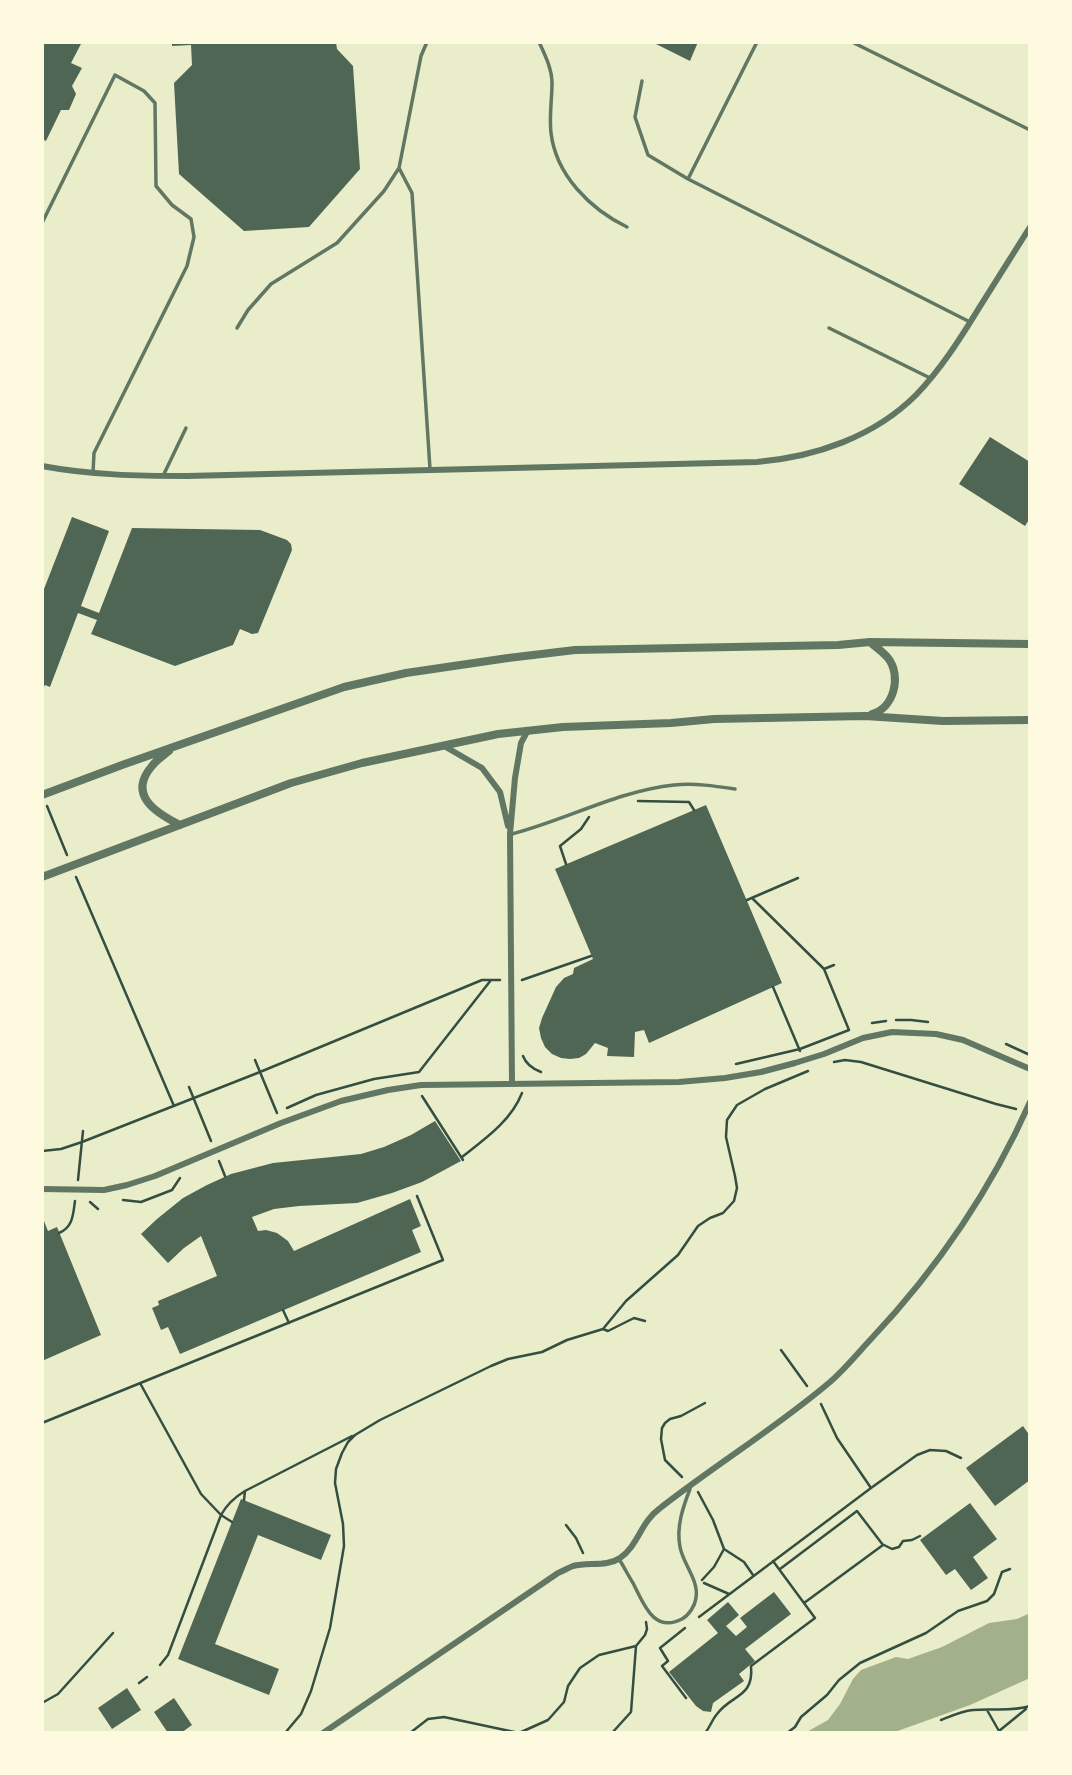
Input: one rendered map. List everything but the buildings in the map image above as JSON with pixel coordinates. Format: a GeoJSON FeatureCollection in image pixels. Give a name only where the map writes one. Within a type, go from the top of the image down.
{"type":"FeatureCollection","features":[{"type":"Feature","properties":{"kind":"street"},"geometry":{"type":"LineString","coordinates":[[42,466],[93,473],[163,476],[757,462],[796,457],[838,444],[876,425],[917,394],[951,352],[1030,227]]}},
{"type":"Feature","properties":{"kind":"street"},"geometry":{"type":"LineString","coordinates":[[42,795],[344,687],[406,673],[575,650],[838,645],[870,642],[1030,644]]}},
{"type":"Feature","properties":{"kind":"street"},"geometry":{"type":"LineString","coordinates":[[865,716],[880,712],[889,702],[895,687],[895,674],[890,660],[870,642]]}},
{"type":"Feature","properties":{"kind":"street"},"geometry":{"type":"LineString","coordinates":[[42,877],[291,783],[362,763],[498,734],[714,719],[865,716],[943,721],[1030,720]]}},
{"type":"Feature","properties":{"kind":"street"},"geometry":{"type":"LineString","coordinates":[[512,1084],[510,834],[521,743],[528,730]]}},
{"type":"Feature","properties":{"kind":"street"},"geometry":{"type":"LineString","coordinates":[[444,746],[482,768],[500,792],[510,834]]}},
{"type":"Feature","properties":{"kind":"street"},"geometry":{"type":"LineString","coordinates":[[174,747],[151,767],[143,792],[149,806],[180,825]]}},
{"type":"Feature","properties":{"kind":"street"},"geometry":{"type":"LineString","coordinates":[[42,1189],[104,1190],[127,1185],[311,1111],[364,1095],[421,1085],[691,1081],[749,1074],[804,1060],[863,1038],[892,1032],[936,1034],[963,1040],[1030,1069]]}},
{"type":"Feature","properties":{"kind":"street"},"geometry":{"type":"LineString","coordinates":[[323,1733],[558,1573],[574,1566],[619,1559],[629,1549],[649,1517],[694,1487],[831,1380],[912,1293],[959,1231],[1009,1149],[1030,1102]]}},
{"type":"Feature","properties":{"kind":"lane"},"geometry":{"type":"LineString","coordinates":[[237,328],[248,310],[271,284],[337,243],[384,191],[399,168],[421,56],[427,42]]}},
{"type":"Feature","properties":{"kind":"lane"},"geometry":{"type":"LineString","coordinates":[[539,42],[548,60],[552,82],[551,134],[564,170],[573,184],[597,209],[626,227]]}},
{"type":"Feature","properties":{"kind":"lane"},"geometry":{"type":"LineString","coordinates":[[688,179],[757,42]]}},
{"type":"Feature","properties":{"kind":"lane"},"geometry":{"type":"LineString","coordinates":[[852,42],[1030,130]]}},
{"type":"Feature","properties":{"kind":"lane"},"geometry":{"type":"LineString","coordinates":[[42,223],[116,75],[144,90],[155,103],[156,186],[172,205],[191,219],[194,237],[187,266],[94,453],[93,473]]}},
{"type":"Feature","properties":{"kind":"lane"},"geometry":{"type":"LineString","coordinates":[[642,81],[635,117],[648,155],[688,179],[970,322]]}},
{"type":"Feature","properties":{"kind":"lane"},"geometry":{"type":"LineString","coordinates":[[399,168],[412,193],[430,469]]}},
{"type":"Feature","properties":{"kind":"lane"},"geometry":{"type":"LineString","coordinates":[[829,328],[930,378]]}},
{"type":"Feature","properties":{"kind":"lane"},"geometry":{"type":"LineString","coordinates":[[163,476],[186,428]]}},
{"type":"Feature","properties":{"kind":"lane"},"geometry":{"type":"LineString","coordinates":[[510,834],[540,827],[646,790],[701,784],[734,789]]}},
{"type":"Feature","properties":{"kind":"lane"},"geometry":{"type":"LineString","coordinates":[[619,1559],[645,1608],[655,1618],[665,1623],[685,1618],[692,1610],[696,1598],[696,1585],[680,1547],[678,1527],[683,1507],[694,1487]]}},
{"type":"Feature","properties":{"kind":"path"},"geometry":{"type":"LineString","coordinates":[[42,795],[174,1106]]}},
{"type":"Feature","properties":{"kind":"path"},"geometry":{"type":"LineString","coordinates":[[630,795],[639,803],[689,802],[694,810]]}},
{"type":"Feature","properties":{"kind":"path"},"geometry":{"type":"LineString","coordinates":[[566,864],[561,846],[581,829],[592,808]]}},
{"type":"Feature","properties":{"kind":"path"},"geometry":{"type":"LineString","coordinates":[[747,900],[798,878]]}},
{"type":"Feature","properties":{"kind":"path"},"geometry":{"type":"LineString","coordinates":[[727,1066],[800,1049],[849,1030],[824,969],[752,898]]}},
{"type":"Feature","properties":{"kind":"path"},"geometry":{"type":"LineString","coordinates":[[521,981],[592,956]]}},
{"type":"Feature","properties":{"kind":"path"},"geometry":{"type":"LineString","coordinates":[[824,969],[834,965]]}},
{"type":"Feature","properties":{"kind":"path"},"geometry":{"type":"LineString","coordinates":[[42,1151],[61,1149],[82,1142],[482,980],[500,980]]}},
{"type":"Feature","properties":{"kind":"path"},"geometry":{"type":"LineString","coordinates":[[419,1072],[491,980]]}},
{"type":"Feature","properties":{"kind":"path"},"geometry":{"type":"LineString","coordinates":[[773,987],[804,1060]]}},
{"type":"Feature","properties":{"kind":"path"},"geometry":{"type":"LineString","coordinates":[[1006,1044],[1030,1055]]}},
{"type":"Feature","properties":{"kind":"path"},"geometry":{"type":"LineString","coordinates":[[521,1047],[524,1060],[534,1070],[546,1073]]}},
{"type":"Feature","properties":{"kind":"path"},"geometry":{"type":"LineString","coordinates":[[255,1060],[277,1113]]}},
{"type":"Feature","properties":{"kind":"path"},"geometry":{"type":"LineString","coordinates":[[828,1064],[845,1060],[861,1062],[1026,1111]]}},
{"type":"Feature","properties":{"kind":"path"},"geometry":{"type":"LineString","coordinates":[[160,1665],[168,1654],[221,1515],[235,1497],[380,1420],[491,1366],[508,1359],[542,1352],[567,1340],[603,1329],[626,1301],[677,1255],[698,1226],[723,1213],[733,1201],[737,1188],[726,1138],[727,1120],[737,1105],[765,1088],[817,1068]]}},
{"type":"Feature","properties":{"kind":"path"},"geometry":{"type":"LineString","coordinates":[[189,1087],[211,1141]]}},
{"type":"Feature","properties":{"kind":"path"},"geometry":{"type":"LineString","coordinates":[[422,1096],[463,1159],[506,1119],[522,1093]]}},
{"type":"Feature","properties":{"kind":"path"},"geometry":{"type":"LineString","coordinates":[[78,1180],[83,1131]]}},
{"type":"Feature","properties":{"kind":"path"},"geometry":{"type":"LineString","coordinates":[[219,1161],[225,1177]]}},
{"type":"Feature","properties":{"kind":"path"},"geometry":{"type":"LineString","coordinates":[[123,1200],[141,1202],[172,1190],[182,1175]]}},
{"type":"Feature","properties":{"kind":"path"},"geometry":{"type":"LineString","coordinates":[[42,1423],[443,1260],[417,1196]]}},
{"type":"Feature","properties":{"kind":"path"},"geometry":{"type":"LineString","coordinates":[[59,1233],[71,1224],[75,1201],[90,1201],[97,1209]]}},
{"type":"Feature","properties":{"kind":"path"},"geometry":{"type":"LineString","coordinates":[[283,1310],[289,1323]]}},
{"type":"Feature","properties":{"kind":"path"},"geometry":{"type":"LineString","coordinates":[[603,1329],[608,1331],[634,1318],[645,1321]]}},
{"type":"Feature","properties":{"kind":"path"},"geometry":{"type":"LineString","coordinates":[[780,1350],[807,1386]]}},
{"type":"Feature","properties":{"kind":"path"},"geometry":{"type":"LineString","coordinates":[[140,1383],[201,1494],[221,1515],[232,1522]]}},
{"type":"Feature","properties":{"kind":"path"},"geometry":{"type":"LineString","coordinates":[[683,1478],[665,1460],[662,1428],[670,1419],[705,1403]]}},
{"type":"Feature","properties":{"kind":"path"},"geometry":{"type":"LineString","coordinates":[[821,1403],[837,1438],[871,1488]]}},
{"type":"Feature","properties":{"kind":"path"},"geometry":{"type":"LineString","coordinates":[[285,1733],[301,1714],[311,1691],[330,1628],[344,1546],[335,1469],[355,1435]]}},
{"type":"Feature","properties":{"kind":"path"},"geometry":{"type":"LineString","coordinates":[[698,1618],[917,1455],[930,1450],[946,1451],[961,1458]]}},
{"type":"Feature","properties":{"kind":"path"},"geometry":{"type":"LineString","coordinates":[[694,1487],[713,1520],[724,1549],[744,1562],[754,1575]]}},
{"type":"Feature","properties":{"kind":"path"},"geometry":{"type":"LineString","coordinates":[[244,1500],[246,1491]]}},
{"type":"Feature","properties":{"kind":"path"},"geometry":{"type":"LineString","coordinates":[[780,1569],[857,1511],[883,1545],[892,1549],[899,1547],[903,1541],[920,1536]]}},
{"type":"Feature","properties":{"kind":"path"},"geometry":{"type":"LineString","coordinates":[[566,1525],[576,1538],[584,1556]]}},
{"type":"Feature","properties":{"kind":"path"},"geometry":{"type":"LineString","coordinates":[[815,1529],[821,1538]]}},
{"type":"Feature","properties":{"kind":"path"},"geometry":{"type":"LineString","coordinates":[[804,1603],[883,1545]]}},
{"type":"Feature","properties":{"kind":"path"},"geometry":{"type":"LineString","coordinates":[[696,1585],[714,1567],[724,1549]]}},
{"type":"Feature","properties":{"kind":"path"},"geometry":{"type":"LineString","coordinates":[[705,1733],[718,1712],[747,1688],[752,1678],[751,1666],[815,1618],[773,1561]]}},
{"type":"Feature","properties":{"kind":"path"},"geometry":{"type":"LineString","coordinates":[[788,1733],[796,1727],[801,1717],[859,1662],[926,1633],[958,1611],[987,1601],[995,1594],[1002,1572],[1010,1569]]}},
{"type":"Feature","properties":{"kind":"path"},"geometry":{"type":"LineString","coordinates":[[701,1581],[729,1594]]}},
{"type":"Feature","properties":{"kind":"path"},"geometry":{"type":"LineString","coordinates":[[612,1733],[631,1712],[636,1646],[645,1635],[648,1611]]}},
{"type":"Feature","properties":{"kind":"path"},"geometry":{"type":"LineString","coordinates":[[686,1698],[662,1666],[668,1661],[660,1648],[689,1626]]}},
{"type":"Feature","properties":{"kind":"path"},"geometry":{"type":"LineString","coordinates":[[42,1703],[58,1694],[113,1633]]}},
{"type":"Feature","properties":{"kind":"path"},"geometry":{"type":"LineString","coordinates":[[410,1733],[428,1719],[444,1717],[519,1733],[548,1720],[564,1702],[568,1686],[580,1668],[598,1655],[636,1646]]}},
{"type":"Feature","properties":{"kind":"path"},"geometry":{"type":"LineString","coordinates":[[139,1683],[147,1677]]}},
{"type":"Feature","properties":{"kind":"path"},"geometry":{"type":"LineString","coordinates":[[987,1710],[999,1732],[1029,1707]]}},
{"type":"Feature","properties":{"kind":"path"},"geometry":{"type":"LineString","coordinates":[[941,1720],[963,1712],[1029,1707]]}},
{"type":"Feature","properties":{"kind":"path"},"geometry":{"type":"LineString","coordinates":[[776,1733],[781,1733]]}},
{"type":"Feature","properties":{"kind":"shaded area"},"geometry":{"type":"Polygon","coordinates":[[[1030,1613],[1030,1678],[970,1705],[892,1733],[805,1733],[828,1720],[861,1670],[896,1657],[908,1659],[942,1647],[989,1623],[1017,1619],[1030,1613]]]}}]}
